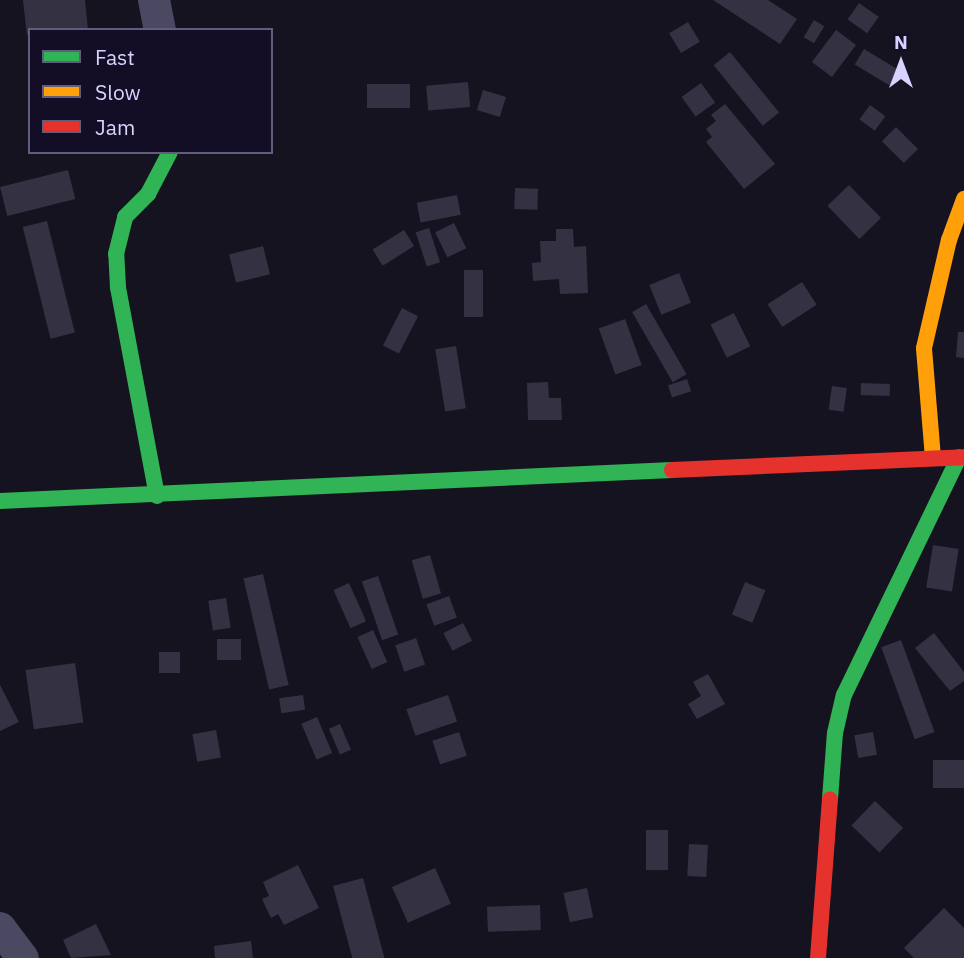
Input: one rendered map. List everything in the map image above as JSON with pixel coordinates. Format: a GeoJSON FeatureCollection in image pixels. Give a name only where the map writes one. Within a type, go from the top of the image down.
{"type":"FeatureCollection","features":[{"type":"Feature","properties":{"kind":"street"},"geometry":{"type":"LineString","coordinates":[[154,0],[160,28]]}},
{"type":"Feature","properties":{"kind":"street"},"geometry":{"type":"LineString","coordinates":[[157,496],[118,287],[116,254],[125,218],[148,194],[169,154]]}},
{"type":"Feature","properties":{"kind":"street"},"geometry":{"type":"LineString","coordinates":[[933,458],[924,348],[949,240],[964,199]]}},
{"type":"Feature","properties":{"kind":"street"},"geometry":{"type":"LineString","coordinates":[[0,501],[157,496],[962,457],[844,695],[835,733],[818,958]]}},
{"type":"Feature","properties":{"kind":"street"},"geometry":{"type":"LineString","coordinates":[[0,928],[23,958]]}},
{"type":"Feature","properties":{"kind":"building"},"geometry":{"type":"Polygon","coordinates":[[[23,0],[85,0],[88,28],[28,28],[27,36],[23,0]]]}},
{"type":"Feature","properties":{"kind":"building"},"geometry":{"type":"Polygon","coordinates":[[[713,0],[768,0],[797,19],[780,44],[713,0]]]}},
{"type":"Feature","properties":{"kind":"building"},"geometry":{"type":"Polygon","coordinates":[[[859,3],[879,17],[867,33],[848,19],[859,3]]]}},
{"type":"Feature","properties":{"kind":"building"},"geometry":{"type":"Polygon","coordinates":[[[814,20],[824,26],[814,43],[804,37],[814,20]]]}},
{"type":"Feature","properties":{"kind":"building"},"geometry":{"type":"Polygon","coordinates":[[[688,22],[700,42],[681,53],[669,33],[688,22]]]}},
{"type":"Feature","properties":{"kind":"building"},"geometry":{"type":"Polygon","coordinates":[[[836,30],[856,45],[832,77],[812,62],[836,30]]]}},
{"type":"Feature","properties":{"kind":"building"},"geometry":{"type":"Polygon","coordinates":[[[864,49],[900,71],[891,86],[855,64],[864,49]]]}},
{"type":"Feature","properties":{"kind":"building"},"geometry":{"type":"Polygon","coordinates":[[[730,52],[779,113],[763,126],[714,65],[730,52]]]}},
{"type":"Feature","properties":{"kind":"building"},"geometry":{"type":"Polygon","coordinates":[[[468,82],[470,107],[428,111],[426,86],[468,82]]]}},
{"type":"Feature","properties":{"kind":"building"},"geometry":{"type":"Polygon","coordinates":[[[701,83],[715,102],[696,117],[682,97],[701,83]]]}},
{"type":"Feature","properties":{"kind":"building"},"geometry":{"type":"Polygon","coordinates":[[[367,84],[410,84],[410,108],[367,108],[367,84]]]}},
{"type":"Feature","properties":{"kind":"building"},"geometry":{"type":"Polygon","coordinates":[[[483,90],[506,97],[500,117],[477,110],[483,90]]]}},
{"type":"Feature","properties":{"kind":"building"},"geometry":{"type":"Polygon","coordinates":[[[725,104],[775,164],[744,189],[706,142],[712,137],[706,129],[716,121],[711,115],[725,104]]]}},
{"type":"Feature","properties":{"kind":"building"},"geometry":{"type":"Polygon","coordinates":[[[870,105],[885,116],[875,131],[859,120],[870,105]]]}},
{"type":"Feature","properties":{"kind":"building"},"geometry":{"type":"Polygon","coordinates":[[[896,127],[918,149],[904,163],[882,141],[896,127]]]}},
{"type":"Feature","properties":{"kind":"building"},"geometry":{"type":"Polygon","coordinates":[[[68,170],[75,199],[7,216],[0,187],[68,170]]]}},
{"type":"Feature","properties":{"kind":"building"},"geometry":{"type":"Polygon","coordinates":[[[849,185],[881,218],[859,239],[827,206],[849,185]]]}},
{"type":"Feature","properties":{"kind":"building"},"geometry":{"type":"Polygon","coordinates":[[[515,188],[538,189],[537,210],[514,209],[515,188]]]}},
{"type":"Feature","properties":{"kind":"building"},"geometry":{"type":"Polygon","coordinates":[[[457,195],[461,215],[421,222],[417,203],[457,195]]]}},
{"type":"Feature","properties":{"kind":"building"},"geometry":{"type":"Polygon","coordinates":[[[47,221],[75,333],[51,339],[23,227],[47,221]]]}},
{"type":"Feature","properties":{"kind":"building"},"geometry":{"type":"Polygon","coordinates":[[[454,223],[466,248],[447,257],[435,232],[454,223]]]}},
{"type":"Feature","properties":{"kind":"building"},"geometry":{"type":"Polygon","coordinates":[[[429,228],[440,262],[427,267],[416,232],[429,228]]]}},
{"type":"Feature","properties":{"kind":"building"},"geometry":{"type":"Polygon","coordinates":[[[556,229],[573,229],[574,247],[586,246],[588,293],[560,294],[559,279],[533,281],[532,263],[541,262],[540,241],[556,241],[556,229]]]}},
{"type":"Feature","properties":{"kind":"building"},"geometry":{"type":"Polygon","coordinates":[[[404,230],[414,246],[383,266],[373,250],[404,230]]]}},
{"type":"Feature","properties":{"kind":"building"},"geometry":{"type":"Polygon","coordinates":[[[263,246],[270,274],[236,283],[229,254],[263,246]]]}},
{"type":"Feature","properties":{"kind":"building"},"geometry":{"type":"Polygon","coordinates":[[[464,270],[483,270],[483,317],[464,317],[464,270]]]}},
{"type":"Feature","properties":{"kind":"building"},"geometry":{"type":"Polygon","coordinates":[[[679,273],[691,303],[661,315],[649,285],[679,273]]]}},
{"type":"Feature","properties":{"kind":"building"},"geometry":{"type":"Polygon","coordinates":[[[802,282],[817,305],[782,327],[768,304],[802,282]]]}},
{"type":"Feature","properties":{"kind":"building"},"geometry":{"type":"Polygon","coordinates":[[[646,304],[686,374],[673,382],[632,312],[646,304]]]}},
{"type":"Feature","properties":{"kind":"building"},"geometry":{"type":"Polygon","coordinates":[[[402,308],[418,316],[399,354],[383,345],[402,308]]]}},
{"type":"Feature","properties":{"kind":"building"},"geometry":{"type":"Polygon","coordinates":[[[734,313],[750,346],[727,358],[711,324],[734,313]]]}},
{"type":"Feature","properties":{"kind":"building"},"geometry":{"type":"Polygon","coordinates":[[[625,319],[642,365],[615,375],[599,329],[625,319]]]}},
{"type":"Feature","properties":{"kind":"building"},"geometry":{"type":"Polygon","coordinates":[[[958,332],[964,332],[964,358],[956,357],[958,332]]]}},
{"type":"Feature","properties":{"kind":"building"},"geometry":{"type":"Polygon","coordinates":[[[456,346],[466,408],[445,412],[435,349],[456,346]]]}},
{"type":"Feature","properties":{"kind":"building"},"geometry":{"type":"Polygon","coordinates":[[[687,379],[691,391],[672,398],[668,385],[687,379]]]}},
{"type":"Feature","properties":{"kind":"building"},"geometry":{"type":"Polygon","coordinates":[[[548,382],[549,398],[561,398],[562,420],[528,420],[527,383],[548,382]]]}},
{"type":"Feature","properties":{"kind":"building"},"geometry":{"type":"Polygon","coordinates":[[[861,383],[890,384],[890,396],[861,395],[861,383]]]}},
{"type":"Feature","properties":{"kind":"building"},"geometry":{"type":"Polygon","coordinates":[[[832,386],[847,388],[844,412],[829,410],[832,386]]]}},
{"type":"Feature","properties":{"kind":"building"},"geometry":{"type":"Polygon","coordinates":[[[933,545],[959,549],[952,592],[926,587],[933,545]]]}},
{"type":"Feature","properties":{"kind":"building"},"geometry":{"type":"Polygon","coordinates":[[[430,555],[441,593],[423,599],[412,560],[430,555]]]}},
{"type":"Feature","properties":{"kind":"building"},"geometry":{"type":"Polygon","coordinates":[[[263,574],[289,685],[269,690],[244,578],[263,574]]]}},
{"type":"Feature","properties":{"kind":"building"},"geometry":{"type":"Polygon","coordinates":[[[378,576],[398,635],[382,640],[362,582],[378,576]]]}},
{"type":"Feature","properties":{"kind":"building"},"geometry":{"type":"Polygon","coordinates":[[[745,582],[765,590],[752,623],[732,614],[745,582]]]}},
{"type":"Feature","properties":{"kind":"building"},"geometry":{"type":"Polygon","coordinates":[[[349,583],[366,621],[351,628],[333,590],[349,583]]]}},
{"type":"Feature","properties":{"kind":"building"},"geometry":{"type":"Polygon","coordinates":[[[449,596],[457,618],[434,626],[426,604],[449,596]]]}},
{"type":"Feature","properties":{"kind":"building"},"geometry":{"type":"Polygon","coordinates":[[[226,598],[231,628],[213,630],[208,601],[226,598]]]}},
{"type":"Feature","properties":{"kind":"building"},"geometry":{"type":"Polygon","coordinates":[[[463,623],[472,641],[452,651],[443,633],[463,623]]]}},
{"type":"Feature","properties":{"kind":"building"},"geometry":{"type":"Polygon","coordinates":[[[373,630],[387,662],[372,669],[357,637],[373,630]]]}},
{"type":"Feature","properties":{"kind":"building"},"geometry":{"type":"Polygon","coordinates":[[[934,633],[964,672],[964,681],[950,691],[915,648],[934,633]]]}},
{"type":"Feature","properties":{"kind":"building"},"geometry":{"type":"Polygon","coordinates":[[[416,638],[425,664],[404,672],[395,645],[416,638]]]}},
{"type":"Feature","properties":{"kind":"building"},"geometry":{"type":"Polygon","coordinates":[[[217,639],[241,639],[241,660],[217,660],[217,639]]]}},
{"type":"Feature","properties":{"kind":"building"},"geometry":{"type":"Polygon","coordinates":[[[901,640],[935,732],[915,739],[881,647],[901,640]]]}},
{"type":"Feature","properties":{"kind":"building"},"geometry":{"type":"Polygon","coordinates":[[[159,652],[180,652],[180,673],[159,673],[159,652]]]}},
{"type":"Feature","properties":{"kind":"building"},"geometry":{"type":"Polygon","coordinates":[[[75,663],[83,722],[34,729],[25,670],[75,663]]]}},
{"type":"Feature","properties":{"kind":"building"},"geometry":{"type":"Polygon","coordinates":[[[708,674],[725,704],[697,719],[688,704],[701,696],[693,682],[708,674]]]}},
{"type":"Feature","properties":{"kind":"building"},"geometry":{"type":"Polygon","coordinates":[[[0,685],[19,722],[0,731],[0,685]]]}},
{"type":"Feature","properties":{"kind":"building"},"geometry":{"type":"Polygon","coordinates":[[[303,695],[305,710],[281,713],[279,698],[303,695]]]}},
{"type":"Feature","properties":{"kind":"building"},"geometry":{"type":"Polygon","coordinates":[[[448,695],[457,721],[416,736],[406,709],[448,695]]]}},
{"type":"Feature","properties":{"kind":"building"},"geometry":{"type":"Polygon","coordinates":[[[317,717],[332,753],[317,760],[301,724],[317,717]]]}},
{"type":"Feature","properties":{"kind":"building"},"geometry":{"type":"Polygon","coordinates":[[[340,724],[351,750],[340,754],[329,729],[340,724]]]}},
{"type":"Feature","properties":{"kind":"building"},"geometry":{"type":"Polygon","coordinates":[[[216,730],[221,758],[197,762],[192,734],[216,730]]]}},
{"type":"Feature","properties":{"kind":"building"},"geometry":{"type":"Polygon","coordinates":[[[459,732],[467,756],[440,764],[432,741],[459,732]]]}},
{"type":"Feature","properties":{"kind":"building"},"geometry":{"type":"Polygon","coordinates":[[[873,732],[877,755],[858,758],[854,735],[873,732]]]}},
{"type":"Feature","properties":{"kind":"building"},"geometry":{"type":"Polygon","coordinates":[[[933,760],[964,760],[964,788],[933,788],[933,760]]]}},
{"type":"Feature","properties":{"kind":"building"},"geometry":{"type":"Polygon","coordinates":[[[875,801],[903,828],[879,853],[851,825],[875,801]]]}},
{"type":"Feature","properties":{"kind":"building"},"geometry":{"type":"Polygon","coordinates":[[[646,830],[668,830],[668,870],[646,870],[646,830]]]}},
{"type":"Feature","properties":{"kind":"building"},"geometry":{"type":"Polygon","coordinates":[[[689,844],[708,845],[706,877],[687,876],[689,844]]]}},
{"type":"Feature","properties":{"kind":"building"},"geometry":{"type":"Polygon","coordinates":[[[298,865],[319,908],[284,925],[278,914],[271,918],[262,899],[269,896],[263,882],[298,865]]]}},
{"type":"Feature","properties":{"kind":"building"},"geometry":{"type":"Polygon","coordinates":[[[435,868],[451,904],[408,923],[392,887],[435,868]]]}},
{"type":"Feature","properties":{"kind":"building"},"geometry":{"type":"Polygon","coordinates":[[[363,878],[384,958],[352,958],[333,886],[363,878]]]}},
{"type":"Feature","properties":{"kind":"building"},"geometry":{"type":"Polygon","coordinates":[[[587,888],[593,917],[570,922],[564,893],[587,888]]]}},
{"type":"Feature","properties":{"kind":"building"},"geometry":{"type":"Polygon","coordinates":[[[540,905],[541,930],[488,932],[487,907],[540,905]]]}},
{"type":"Feature","properties":{"kind":"building"},"geometry":{"type":"Polygon","coordinates":[[[944,908],[964,928],[964,958],[914,958],[904,948],[944,908]]]}},
{"type":"Feature","properties":{"kind":"building"},"geometry":{"type":"Polygon","coordinates":[[[96,924],[111,955],[71,958],[63,940],[96,924]]]}},
{"type":"Feature","properties":{"kind":"building"},"geometry":{"type":"Polygon","coordinates":[[[251,941],[253,958],[215,958],[214,946],[251,941]]]}},
{"type":"Feature","properties":{"kind":"traffic: fast"},"geometry":{"type":"LineString","coordinates":[[157,496],[118,287],[116,254],[125,217],[148,194],[169,154]]}},
{"type":"Feature","properties":{"kind":"traffic: fast"},"geometry":{"type":"LineString","coordinates":[[830,799],[835,733],[844,695],[959,457]]}},
{"type":"Feature","properties":{"kind":"traffic: fast"},"geometry":{"type":"LineString","coordinates":[[0,501],[672,470]]}},
{"type":"Feature","properties":{"kind":"traffic: slow"},"geometry":{"type":"LineString","coordinates":[[933,458],[924,348],[949,240],[964,199]]}},
{"type":"Feature","properties":{"kind":"traffic: jam"},"geometry":{"type":"LineString","coordinates":[[672,470],[964,457]]}},
{"type":"Feature","properties":{"kind":"traffic: jam"},"geometry":{"type":"LineString","coordinates":[[818,958],[830,799]]}}]}
